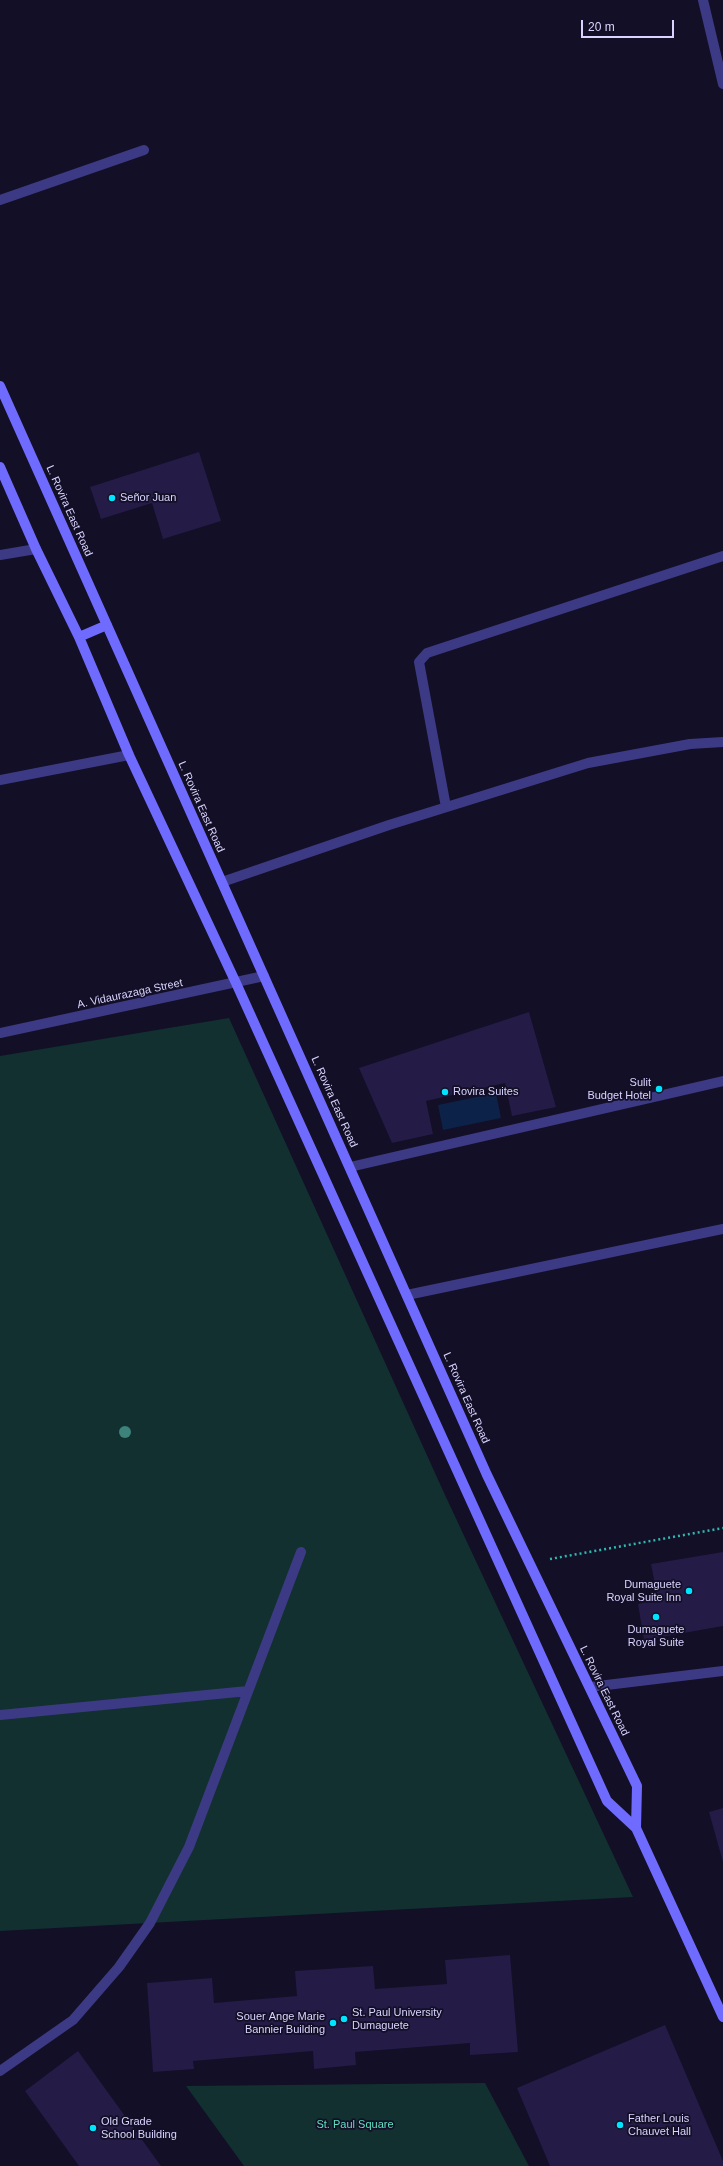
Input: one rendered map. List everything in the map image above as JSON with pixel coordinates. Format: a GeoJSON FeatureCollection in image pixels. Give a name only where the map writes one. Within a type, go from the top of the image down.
{"type":"FeatureCollection","features":[{"type":"Feature","properties":{"kind":"main road","name":"L. Rovira East Road"},"geometry":{"type":"LineString","coordinates":[[0,386],[487,1475],[637,1786],[636,1828]]}},
{"type":"Feature","properties":{"kind":"main road","name":"L. Rovira East Road"},"geometry":{"type":"LineString","coordinates":[[0,467],[36,549],[78,637],[129,755],[236,983],[607,1801],[636,1828],[723,2017]]}},
{"type":"Feature","properties":{"kind":"main road"},"geometry":{"type":"LineString","coordinates":[[78,637],[107,625]]}},
{"type":"Feature","properties":{"kind":"street"},"geometry":{"type":"LineString","coordinates":[[703,0],[723,84]]}},
{"type":"Feature","properties":{"kind":"street"},"geometry":{"type":"LineString","coordinates":[[0,200],[144,150]]}},
{"type":"Feature","properties":{"kind":"street"},"geometry":{"type":"LineString","coordinates":[[0,555],[36,549]]}},
{"type":"Feature","properties":{"kind":"street"},"geometry":{"type":"LineString","coordinates":[[446,807],[419,662],[427,653],[723,556]]}},
{"type":"Feature","properties":{"kind":"street"},"geometry":{"type":"LineString","coordinates":[[222,882],[446,807],[588,763],[690,744],[723,742]]}},
{"type":"Feature","properties":{"kind":"street"},"geometry":{"type":"LineString","coordinates":[[0,780],[129,755]]}},
{"type":"Feature","properties":{"kind":"street","name":"A. Vidaurazaga Street"},"geometry":{"type":"LineString","coordinates":[[0,1033],[264,976]]}},
{"type":"Feature","properties":{"kind":"street"},"geometry":{"type":"LineString","coordinates":[[350,1167],[723,1080]]}},
{"type":"Feature","properties":{"kind":"street"},"geometry":{"type":"LineString","coordinates":[[407,1295],[723,1229]]}},
{"type":"Feature","properties":{"kind":"street"},"geometry":{"type":"LineString","coordinates":[[0,2071],[74,2020],[119,1967],[150,1923],[189,1847],[301,1552]]}},
{"type":"Feature","properties":{"kind":"street"},"geometry":{"type":"LineString","coordinates":[[590,1688],[723,1671]]}},
{"type":"Feature","properties":{"kind":"street"},"geometry":{"type":"LineString","coordinates":[[0,1715],[248,1691]]}},
{"type":"Feature","properties":{"kind":"path"},"geometry":{"type":"LineString","coordinates":[[530,1563],[723,1528]]}},
{"type":"Feature","properties":{"kind":"green space"},"geometry":{"type":"Polygon","coordinates":[[[229,1018],[445,1495],[633,1897],[0,1931],[0,1056],[229,1018]]]}},
{"type":"Feature","properties":{"kind":"green space","name":"St. Paul Square"},"geometry":{"type":"Polygon","coordinates":[[[485,2083],[529,2166],[244,2166],[186,2086],[485,2083]]]}},
{"type":"Feature","properties":{"kind":"water"},"geometry":{"type":"Polygon","coordinates":[[[496,1093],[501,1118],[443,1130],[438,1105],[496,1093]]]}},
{"type":"Feature","properties":{"kind":"building"},"geometry":{"type":"Polygon","coordinates":[[[199,452],[221,521],[163,539],[152,503],[101,519],[90,487],[199,452]]]}},
{"type":"Feature","properties":{"kind":"building","name":"Rovira Suites"},"geometry":{"type":"Polygon","coordinates":[[[529,1012],[556,1107],[512,1116],[505,1083],[426,1101],[433,1134],[392,1143],[359,1068],[529,1012]]]}},
{"type":"Feature","properties":{"kind":"building","name":"Dumaguete Royal Suite Inn"},"geometry":{"type":"Polygon","coordinates":[[[723,1552],[723,1626],[644,1640],[638,1604],[658,1600],[651,1564],[723,1552]]]}},
{"type":"Feature","properties":{"kind":"building"},"geometry":{"type":"Polygon","coordinates":[[[723,1808],[723,1862],[709,1812],[723,1808]]]}},
{"type":"Feature","properties":{"kind":"building","name":"Souer Ange Marie Bannier Building"},"geometry":{"type":"Polygon","coordinates":[[[510,1955],[518,2052],[470,2055],[470,2043],[355,2052],[356,2065],[314,2069],[313,2051],[193,2061],[194,2069],[153,2072],[147,1983],[212,1978],[214,2003],[297,1996],[295,1971],[373,1966],[375,1989],[447,1984],[445,1960],[510,1955]]]}},
{"type":"Feature","properties":{"kind":"building","name":"Father Louis Chauvet Hall"},"geometry":{"type":"Polygon","coordinates":[[[665,2025],[723,2161],[723,2166],[550,2166],[517,2088],[665,2025]]]}},
{"type":"Feature","properties":{"kind":"building","name":"Old Grade School Building"},"geometry":{"type":"Polygon","coordinates":[[[78,2051],[161,2166],[79,2166],[25,2091],[78,2051]]]}},
{"type":"Feature","properties":{"kind":"place","name":"Señor Juan"},"geometry":{"type":"Point","coordinates":[112,498]}},
{"type":"Feature","properties":{"kind":"place","name":"Sulit Budget Hotel"},"geometry":{"type":"Point","coordinates":[659,1089]}},
{"type":"Feature","properties":{"kind":"place","name":"Rovira Suites"},"geometry":{"type":"Point","coordinates":[445,1092]}},
{"type":"Feature","properties":{"kind":"place","name":"Dumaguete Royal Suite Inn"},"geometry":{"type":"Point","coordinates":[689,1591]}},
{"type":"Feature","properties":{"kind":"place","name":"Dumaguete Royal Suite"},"geometry":{"type":"Point","coordinates":[656,1617]}},
{"type":"Feature","properties":{"kind":"place","name":"St. Paul University Dumaguete"},"geometry":{"type":"Point","coordinates":[344,2019]}},
{"type":"Feature","properties":{"kind":"place","name":"Souer Ange Marie Bannier Building"},"geometry":{"type":"Point","coordinates":[333,2023]}},
{"type":"Feature","properties":{"kind":"place","name":"Father Louis Chauvet Hall"},"geometry":{"type":"Point","coordinates":[620,2125]}},
{"type":"Feature","properties":{"kind":"place","name":"Old Grade School Building"},"geometry":{"type":"Point","coordinates":[93,2128]}}]}
